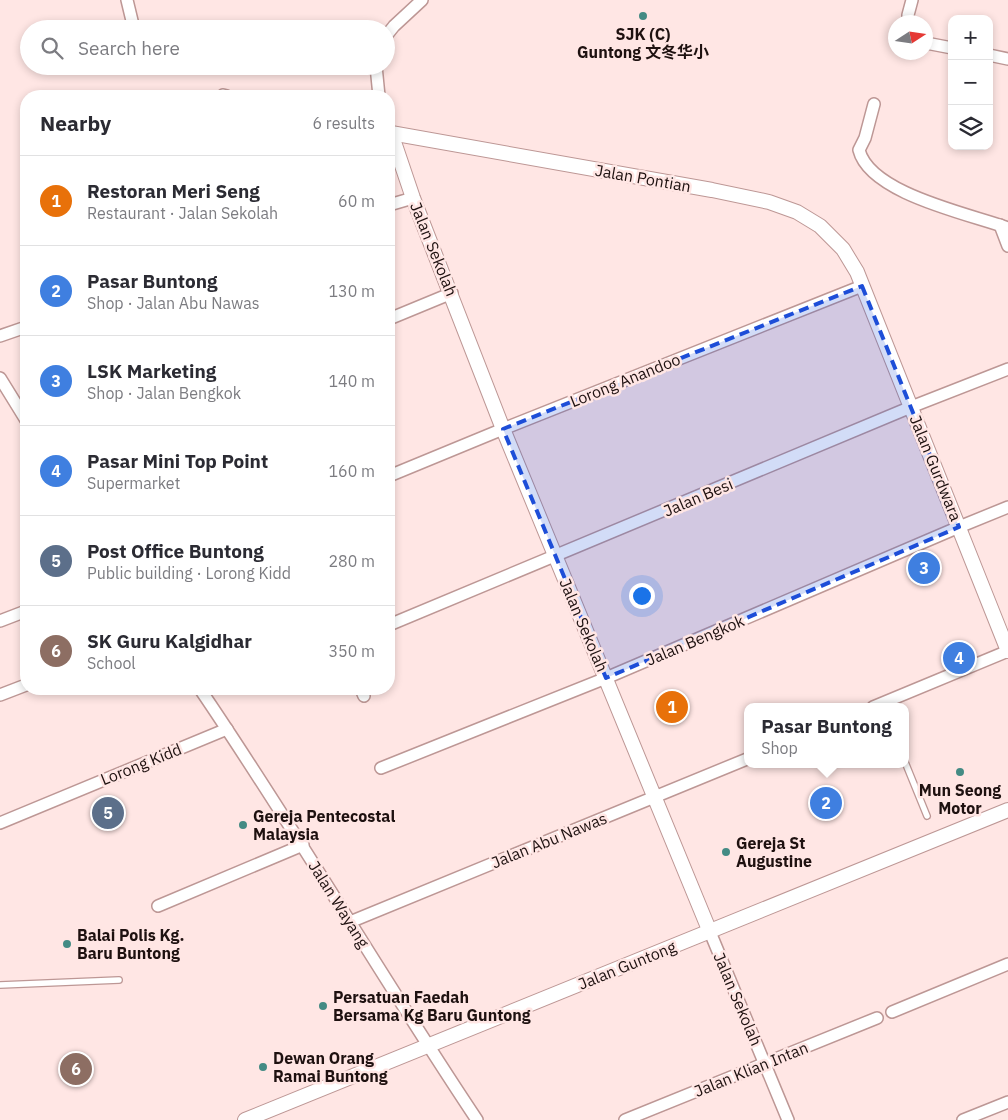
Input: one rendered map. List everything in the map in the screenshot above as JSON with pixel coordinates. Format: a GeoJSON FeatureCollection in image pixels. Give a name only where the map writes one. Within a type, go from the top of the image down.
{"type":"FeatureCollection","features":[{"type":"Feature","properties":{"kind":"street"},"geometry":{"type":"LineString","coordinates":[[128,0],[132,20]]}},
{"type":"Feature","properties":{"kind":"street"},"geometry":{"type":"LineString","coordinates":[[395,25],[422,0]]}},
{"type":"Feature","properties":{"kind":"street"},"geometry":{"type":"LineString","coordinates":[[908,15],[912,0]]}},
{"type":"Feature","properties":{"kind":"street"},"geometry":{"type":"LineString","coordinates":[[933,44],[948,47]]}},
{"type":"Feature","properties":{"kind":"street"},"geometry":{"type":"LineString","coordinates":[[993,56],[1008,59]]}},
{"type":"Feature","properties":{"kind":"street"},"geometry":{"type":"LineString","coordinates":[[377,75],[378,90]]}},
{"type":"Feature","properties":{"kind":"street"},"geometry":{"type":"LineString","coordinates":[[874,104],[859,150],[864,163],[876,174],[904,192],[934,205],[1004,227],[1008,246]]}},
{"type":"Feature","properties":{"kind":"street","name":"Jalan Pontian"},"geometry":{"type":"LineString","coordinates":[[395,132],[769,202],[796,212],[820,226],[842,249],[857,272],[862,286]]}},
{"type":"Feature","properties":{"kind":"street","name":"Jalan Sekolah"},"geometry":{"type":"LineString","coordinates":[[395,148],[503,429],[788,1120]]}},
{"type":"Feature","properties":{"kind":"street"},"geometry":{"type":"LineString","coordinates":[[395,203],[413,198]]}},
{"type":"Feature","properties":{"kind":"street","name":"Jalan Gurdwara"},"geometry":{"type":"LineString","coordinates":[[862,286],[1008,651]]}},
{"type":"Feature","properties":{"kind":"street","name":"Lorong Anandoo"},"geometry":{"type":"LineString","coordinates":[[395,474],[862,286]]}},
{"type":"Feature","properties":{"kind":"street"},"geometry":{"type":"LineString","coordinates":[[395,317],[452,293]]}},
{"type":"Feature","properties":{"kind":"street"},"geometry":{"type":"LineString","coordinates":[[0,336],[20,330]]}},
{"type":"Feature","properties":{"kind":"street","name":"Jalan Besi"},"geometry":{"type":"LineString","coordinates":[[395,623],[912,407],[1008,369]]}},
{"type":"Feature","properties":{"kind":"street"},"geometry":{"type":"LineString","coordinates":[[0,378],[20,410]]}},
{"type":"Feature","properties":{"kind":"street"},"geometry":{"type":"LineString","coordinates":[[0,401],[11,396]]}},
{"type":"Feature","properties":{"kind":"street","name":"Jalan Bengkok"},"geometry":{"type":"LineString","coordinates":[[381,768],[606,678],[959,527],[1008,508]]}},
{"type":"Feature","properties":{"kind":"street"},"geometry":{"type":"LineString","coordinates":[[0,621],[20,614]]}},
{"type":"Feature","properties":{"kind":"street"},"geometry":{"type":"LineString","coordinates":[[885,703],[1008,651]]}},
{"type":"Feature","properties":{"kind":"street"},"geometry":{"type":"LineString","coordinates":[[0,695],[20,687]]}},
{"type":"Feature","properties":{"kind":"street","name":"Jalan Wayang"},"geometry":{"type":"LineString","coordinates":[[204,695],[303,845],[428,1046],[478,1120]]}},
{"type":"Feature","properties":{"kind":"street","name":"Lorong Kidd"},"geometry":{"type":"LineString","coordinates":[[0,823],[227,729]]}},
{"type":"Feature","properties":{"kind":"street","name":"Jalan Abu Nawas"},"geometry":{"type":"LineString","coordinates":[[350,922],[744,760]]}},
{"type":"Feature","properties":{"kind":"street","name":"Jalan Guntong"},"geometry":{"type":"LineString","coordinates":[[245,1120],[1008,810]]}},
{"type":"Feature","properties":{"kind":"street"},"geometry":{"type":"LineString","coordinates":[[158,906],[303,845]]}},
{"type":"Feature","properties":{"kind":"street"},"geometry":{"type":"LineString","coordinates":[[892,1012],[1008,964]]}},
{"type":"Feature","properties":{"kind":"street","name":"Jalan Klian Intan"},"geometry":{"type":"LineString","coordinates":[[625,1120],[877,1018]]}},
{"type":"Feature","properties":{"kind":"street"},"geometry":{"type":"LineString","coordinates":[[964,1120],[1008,1102]]}},
{"type":"Feature","properties":{"kind":"lane"},"geometry":{"type":"LineString","coordinates":[[908,768],[928,816]]}},
{"type":"Feature","properties":{"kind":"lane"},"geometry":{"type":"LineString","coordinates":[[0,985],[119,980]]}},
{"type":"Feature","properties":{"kind":"highlighted area"},"geometry":{"type":"Polygon","coordinates":[[[862,286],[959,527],[606,678],[503,429],[862,286]]]}},
{"type":"Feature","properties":{"kind":"place","name":"SJK (C) Guntong 文冬华小"},"geometry":{"type":"Point","coordinates":[643,16]}},
{"type":"Feature","properties":{"kind":"place","name":"LSK Marketing"},"geometry":{"type":"Point","coordinates":[924,568]}},
{"type":"Feature","properties":{"kind":"place","name":"Pasar Mini Top Point"},"geometry":{"type":"Point","coordinates":[959,658]}},
{"type":"Feature","properties":{"kind":"place","name":"Restoran Meri Seng"},"geometry":{"type":"Point","coordinates":[672,707]}},
{"type":"Feature","properties":{"kind":"place","name":"Mun Seong Motor"},"geometry":{"type":"Point","coordinates":[960,772]}},
{"type":"Feature","properties":{"kind":"place","name":"Pasar Buntong"},"geometry":{"type":"Point","coordinates":[826,803]}},
{"type":"Feature","properties":{"kind":"place","name":"Post Office Buntong"},"geometry":{"type":"Point","coordinates":[108,813]}},
{"type":"Feature","properties":{"kind":"place","name":"Gereja Pentecostal Malaysia"},"geometry":{"type":"Point","coordinates":[243,825]}},
{"type":"Feature","properties":{"kind":"place","name":"Gereja St Augustine"},"geometry":{"type":"Point","coordinates":[726,852]}},
{"type":"Feature","properties":{"kind":"place","name":"Balai Polis Kg. Baru Buntong"},"geometry":{"type":"Point","coordinates":[67,944]}},
{"type":"Feature","properties":{"kind":"place","name":"Persatuan Faedah Bersama Kg Baru Guntong"},"geometry":{"type":"Point","coordinates":[323,1006]}},
{"type":"Feature","properties":{"kind":"place","name":"Dewan Orang Ramai Buntong"},"geometry":{"type":"Point","coordinates":[263,1067]}},
{"type":"Feature","properties":{"kind":"place","name":"SK Guru Kalgidhar"},"geometry":{"type":"Point","coordinates":[76,1069]}}]}
